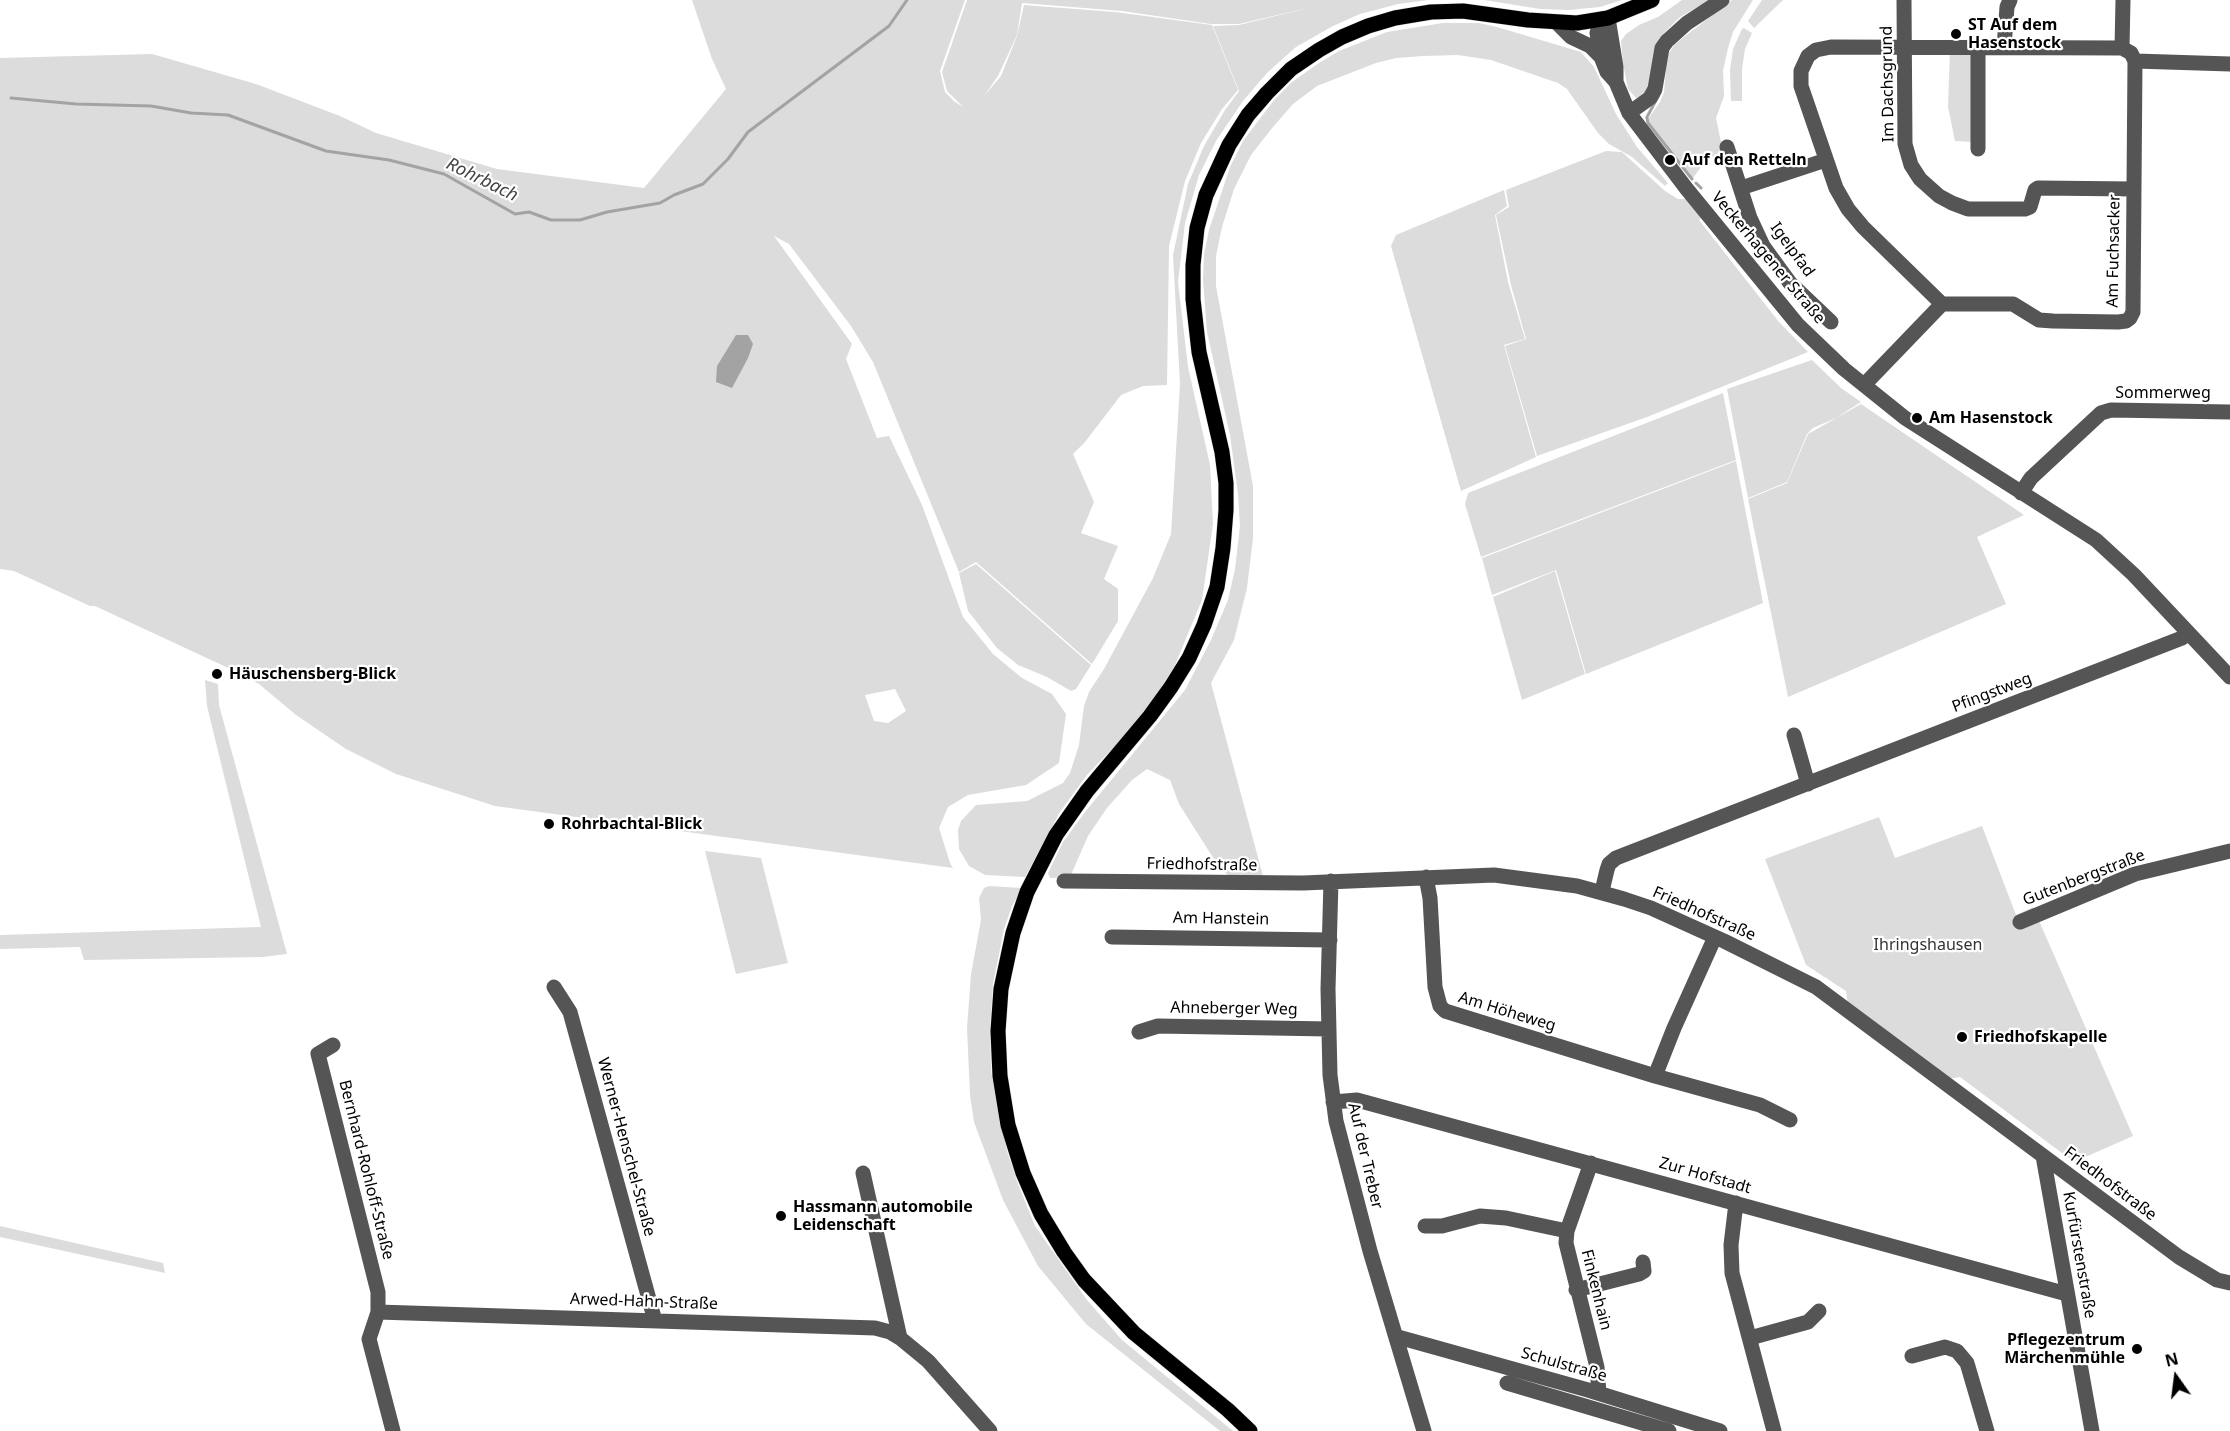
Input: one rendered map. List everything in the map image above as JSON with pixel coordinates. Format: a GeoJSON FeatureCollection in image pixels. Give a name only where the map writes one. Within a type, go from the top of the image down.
{"type":"FeatureCollection","features":[{"type":"Feature","properties":{"kind":"main road"},"geometry":{"type":"LineString","coordinates":[[1250,1431],[1228,1410],[1134,1333],[1107,1305],[1064,1252],[1041,1214],[1023,1173],[1008,1125],[1000,1076],[998,1031],[1001,988],[1013,933],[1027,892],[1056,835],[1087,791],[1150,716],[1189,658],[1204,625],[1216,587],[1223,548],[1226,483],[1222,452],[1199,352],[1193,299],[1193,265],[1197,228],[1206,195],[1229,145],[1248,115],[1267,93],[1291,69],[1319,50],[1368,26],[1413,15],[1452,11],[1557,23],[1605,19],[1652,0]]}},
{"type":"Feature","properties":{"kind":"street"},"geometry":{"type":"LineString","coordinates":[[1629,113],[1650,98],[1655,89],[1662,48],[1667,41],[1687,23],[1722,0]]}},
{"type":"Feature","properties":{"kind":"street","name":"Im Dachsgrund"},"geometry":{"type":"LineString","coordinates":[[1904,0],[1905,144],[1911,165],[1920,179],[1939,196],[1968,209],[2014,209],[2030,207],[2035,190],[2038,188],[2133,189]]}},
{"type":"Feature","properties":{"kind":"street"},"geometry":{"type":"LineString","coordinates":[[2004,47],[2007,7],[2010,0]]}},
{"type":"Feature","properties":{"kind":"street"},"geometry":{"type":"LineString","coordinates":[[2122,48],[2123,0]]}},
{"type":"Feature","properties":{"kind":"street","name":"Veckerhagener Straße"},"geometry":{"type":"LineString","coordinates":[[1605,19],[1597,33],[1601,57],[1607,72],[1616,82],[1629,113],[1679,180],[1788,314],[1824,350],[1905,418],[2096,540],[2134,575],[2230,677]]}},
{"type":"Feature","properties":{"kind":"street","name":"Veckerhagener Straße"},"geometry":{"type":"LineString","coordinates":[[1605,19],[1616,67],[1616,82]]}},
{"type":"Feature","properties":{"kind":"street"},"geometry":{"type":"LineString","coordinates":[[1557,23],[1571,37],[1590,46],[1601,57]]}},
{"type":"Feature","properties":{"kind":"street"},"geometry":{"type":"LineString","coordinates":[[1864,385],[1941,304],[1863,227],[1848,209],[1836,188],[1801,86],[1801,71],[1808,56],[1816,50],[1831,47],[2122,48],[2131,53],[2135,61],[2230,64]]}},
{"type":"Feature","properties":{"kind":"street"},"geometry":{"type":"LineString","coordinates":[[1978,47],[1978,149]]}},
{"type":"Feature","properties":{"kind":"street","name":"Am Fuchsacker"},"geometry":{"type":"LineString","coordinates":[[1941,304],[2013,304],[2039,320],[2126,321],[2133,312],[2135,61]]}},
{"type":"Feature","properties":{"kind":"street","name":"Igelpfad"},"geometry":{"type":"LineString","coordinates":[[1726,147],[1754,229],[1770,256],[1790,283],[1831,322]]}},
{"type":"Feature","properties":{"kind":"street"},"geometry":{"type":"LineString","coordinates":[[1741,188],[1826,160]]}},
{"type":"Feature","properties":{"kind":"street","name":"Sommerweg"},"geometry":{"type":"LineString","coordinates":[[2021,493],[2031,478],[2101,413],[2111,410],[2230,412]]}},
{"type":"Feature","properties":{"kind":"street","name":"Pfingstweg"},"geometry":{"type":"LineString","coordinates":[[1602,891],[1609,864],[1616,858],[2182,638],[2188,633]]}},
{"type":"Feature","properties":{"kind":"street"},"geometry":{"type":"LineString","coordinates":[[1794,735],[1808,784]]}},
{"type":"Feature","properties":{"kind":"street","name":"Gutenbergstraße"},"geometry":{"type":"LineString","coordinates":[[2020,922],[2135,874],[2230,850]]}},
{"type":"Feature","properties":{"kind":"street","name":"Friedhofstraße"},"geometry":{"type":"LineString","coordinates":[[1064,881],[1248,884],[1494,875],[1543,880],[1602,891],[1651,909],[1715,937],[1816,987],[2179,1257],[2217,1280],[2230,1283]]}},
{"type":"Feature","properties":{"kind":"street","name":"Am Höheweg"},"geometry":{"type":"LineString","coordinates":[[1426,877],[1431,910],[1435,987],[1440,1006],[1445,1011],[1656,1076],[1760,1105],[1790,1120]]}},
{"type":"Feature","properties":{"kind":"street","name":"Auf der Treber"},"geometry":{"type":"LineString","coordinates":[[1332,881],[1328,989],[1333,1102],[1338,1133],[1424,1431]]}},
{"type":"Feature","properties":{"kind":"street","name":"Am Hanstein"},"geometry":{"type":"LineString","coordinates":[[1112,937],[1330,940]]}},
{"type":"Feature","properties":{"kind":"street"},"geometry":{"type":"LineString","coordinates":[[1656,1076],[1674,1028],[1715,937]]}},
{"type":"Feature","properties":{"kind":"street","name":"Werner-Henschel-Straße"},"geometry":{"type":"LineString","coordinates":[[554,987],[570,1011],[655,1321]]}},
{"type":"Feature","properties":{"kind":"street","name":"Ahneberger Weg"},"geometry":{"type":"LineString","coordinates":[[1139,1032],[1166,1025],[1329,1029]]}},
{"type":"Feature","properties":{"kind":"street","name":"Bernhard-Rohloff-Straße"},"geometry":{"type":"LineString","coordinates":[[333,1045],[318,1054],[378,1292],[378,1312]]}},
{"type":"Feature","properties":{"kind":"street","name":"Zur Hofstadt"},"geometry":{"type":"LineString","coordinates":[[1333,1102],[1357,1100],[2067,1294]]}},
{"type":"Feature","properties":{"kind":"street","name":"Kurfürstenstraße"},"geometry":{"type":"LineString","coordinates":[[2043,1156],[2092,1431]]}},
{"type":"Feature","properties":{"kind":"street","name":"Finkenhain"},"geometry":{"type":"LineString","coordinates":[[1591,1163],[1567,1231],[1566,1243],[1597,1367],[1599,1393]]}},
{"type":"Feature","properties":{"kind":"street"},"geometry":{"type":"LineString","coordinates":[[863,1173],[900,1338]]}},
{"type":"Feature","properties":{"kind":"street"},"geometry":{"type":"LineString","coordinates":[[1736,1203],[1731,1245],[1732,1273],[1774,1431]]}},
{"type":"Feature","properties":{"kind":"street"},"geometry":{"type":"LineString","coordinates":[[1425,1226],[1442,1226],[1480,1216],[1506,1218],[1567,1231]]}},
{"type":"Feature","properties":{"kind":"street"},"geometry":{"type":"LineString","coordinates":[[1576,1290],[1639,1274],[1644,1270],[1643,1262]]}},
{"type":"Feature","properties":{"kind":"street"},"geometry":{"type":"LineString","coordinates":[[1750,1338],[1808,1322],[1819,1311]]}},
{"type":"Feature","properties":{"kind":"street"},"geometry":{"type":"LineString","coordinates":[[378,1312],[369,1339],[393,1431]]}},
{"type":"Feature","properties":{"kind":"street","name":"Arwed-Hahn-Straße"},"geometry":{"type":"LineString","coordinates":[[378,1312],[875,1328],[890,1332],[900,1338],[928,1361],[990,1431]]}},
{"type":"Feature","properties":{"kind":"street","name":"Schulstraße"},"geometry":{"type":"LineString","coordinates":[[1398,1337],[1599,1393],[1720,1431]]}},
{"type":"Feature","properties":{"kind":"street"},"geometry":{"type":"LineString","coordinates":[[1912,1356],[1945,1347],[1957,1351],[1966,1363],[1987,1431]]}},
{"type":"Feature","properties":{"kind":"street"},"geometry":{"type":"LineString","coordinates":[[1507,1383],[1669,1431]]}},
{"type":"Feature","properties":{"kind":"green space"},"geometry":{"type":"Polygon","coordinates":[[[692,0],[965,0],[940,71],[945,92],[963,107],[947,91],[942,72],[967,0],[1429,0],[1398,4],[1360,14],[1296,47],[1267,73],[1243,101],[1216,141],[1199,175],[1185,223],[1178,282],[1188,367],[1210,465],[1213,524],[1202,600],[1175,665],[1157,695],[1130,730],[1087,775],[1060,812],[1025,877],[985,875],[969,866],[959,849],[958,830],[961,821],[976,805],[1027,801],[1063,783],[1070,773],[1079,745],[1084,706],[1089,692],[1104,669],[1153,578],[1171,534],[1180,384],[1173,255],[1188,184],[1204,146],[1239,91],[1213,26],[1239,25],[1316,6],[1239,24],[1211,24],[1122,11],[1022,3],[1017,35],[998,76],[984,96],[1001,76],[1017,36],[1024,5],[1115,12],[1212,25],[1238,90],[1222,109],[1201,143],[1185,181],[1169,246],[1167,385],[1143,386],[1121,395],[1073,454],[1094,502],[1081,533],[1118,546],[1104,579],[1118,589],[1118,621],[1092,664],[976,562],[959,572],[873,362],[851,326],[789,244],[774,236],[852,344],[846,359],[877,438],[889,436],[922,505],[963,617],[993,654],[1022,678],[1052,694],[1066,714],[1059,763],[1026,785],[968,795],[948,807],[939,828],[953,868],[495,806],[396,774],[346,749],[296,715],[259,684],[239,673],[95,606],[90,606],[14,571],[0,569],[0,58],[152,54],[256,84],[340,116],[376,133],[497,169],[644,188],[726,89],[712,59],[692,0]],[[895,689],[865,695],[874,721],[888,723],[906,711],[895,689]]]}},
{"type":"Feature","properties":{"kind":"green space"},"geometry":{"type":"Polygon","coordinates":[[[1484,0],[1622,0],[1600,7],[1569,10],[1540,9],[1484,0]]]}},
{"type":"Feature","properties":{"kind":"green space"},"geometry":{"type":"Polygon","coordinates":[[[1682,0],[1710,0],[1680,17],[1664,33],[1656,50],[1648,88],[1644,95],[1636,98],[1628,89],[1621,41],[1626,34],[1639,25],[1658,17],[1682,0]]]}},
{"type":"Feature","properties":{"kind":"green space"},"geometry":{"type":"Polygon","coordinates":[[[1732,0],[1753,0],[1733,32],[1723,71],[1724,96],[1716,118],[1724,161],[1722,163],[1718,157],[1709,156],[1693,178],[1648,119],[1664,92],[1667,56],[1675,44],[1732,0]]]}},
{"type":"Feature","properties":{"kind":"green space"},"geometry":{"type":"Polygon","coordinates":[[[1762,0],[1783,0],[1754,28],[1748,21],[1762,0]]]}},
{"type":"Feature","properties":{"kind":"green space"},"geometry":{"type":"Polygon","coordinates":[[[1443,23],[1479,23],[1581,52],[1594,67],[1616,114],[1637,147],[1668,183],[1665,186],[1632,157],[1609,144],[1598,133],[1567,89],[1558,83],[1491,60],[1458,55],[1396,58],[1376,63],[1317,86],[1293,104],[1251,155],[1234,189],[1216,256],[1216,286],[1253,486],[1253,538],[1247,588],[1234,640],[1211,683],[1263,876],[1228,875],[1219,867],[1179,804],[1170,780],[1147,769],[1132,780],[1107,808],[1088,836],[1070,877],[1050,878],[1048,873],[1063,842],[1185,690],[1211,640],[1228,600],[1235,569],[1240,526],[1238,494],[1230,435],[1207,332],[1203,280],[1204,254],[1209,230],[1230,167],[1243,141],[1274,100],[1292,82],[1319,63],[1339,51],[1387,32],[1443,23]]]}},
{"type":"Feature","properties":{"kind":"green space"},"geometry":{"type":"Polygon","coordinates":[[[1744,28],[1752,33],[1745,49],[1742,69],[1742,101],[1731,101],[1730,70],[1733,49],[1744,28]]]}},
{"type":"Feature","properties":{"kind":"green space"},"geometry":{"type":"Polygon","coordinates":[[[1975,49],[1975,142],[1955,141],[1948,107],[1950,50],[1975,49]]]}},
{"type":"Feature","properties":{"kind":"green space"},"geometry":{"type":"Polygon","coordinates":[[[1606,151],[1622,152],[1665,191],[1678,199],[1686,199],[1702,217],[1699,220],[1779,322],[1808,352],[1647,417],[1537,456],[1505,346],[1526,339],[1511,285],[1496,215],[1509,207],[1506,190],[1606,151]]]}},
{"type":"Feature","properties":{"kind":"green space"},"geometry":{"type":"Polygon","coordinates":[[[1504,190],[1507,206],[1495,215],[1508,282],[1525,339],[1504,345],[1536,457],[1461,491],[1391,246],[1396,235],[1504,190]]]}},
{"type":"Feature","properties":{"kind":"green space"},"geometry":{"type":"Polygon","coordinates":[[[1812,360],[1841,388],[1861,402],[1836,418],[1813,428],[1807,434],[1787,482],[1748,498],[1727,389],[1812,360]]]}},
{"type":"Feature","properties":{"kind":"green space"},"geometry":{"type":"Polygon","coordinates":[[[1723,393],[1736,460],[1481,557],[1465,504],[1468,493],[1723,393]]]}},
{"type":"Feature","properties":{"kind":"green space"},"geometry":{"type":"Polygon","coordinates":[[[1861,404],[2024,515],[1977,537],[2006,604],[1788,697],[1748,499],[1787,483],[1808,434],[1861,404]]]}},
{"type":"Feature","properties":{"kind":"green space"},"geometry":{"type":"Polygon","coordinates":[[[1736,461],[1763,603],[1586,674],[1556,570],[1492,595],[1482,558],[1736,461]]]}},
{"type":"Feature","properties":{"kind":"green space"},"geometry":{"type":"Polygon","coordinates":[[[976,564],[1091,665],[1076,689],[1071,691],[1047,677],[1018,665],[997,648],[968,611],[959,573],[976,564]]]}},
{"type":"Feature","properties":{"kind":"green space"},"geometry":{"type":"Polygon","coordinates":[[[1555,571],[1585,674],[1522,700],[1493,597],[1555,571]]]}},
{"type":"Feature","properties":{"kind":"green space"},"geometry":{"type":"Polygon","coordinates":[[[205,680],[218,684],[219,705],[287,954],[262,957],[84,960],[80,947],[0,949],[0,935],[261,927],[207,706],[205,680]]]}},
{"type":"Feature","properties":{"kind":"green space","name":"Ihringshausen"},"geometry":{"type":"Polygon","coordinates":[[[1879,817],[1895,858],[1982,826],[2016,915],[2033,907],[2133,1136],[2074,1162],[1960,1077],[1948,1079],[1848,1004],[1846,991],[1806,965],[1765,859],[1879,817]]]}},
{"type":"Feature","properties":{"kind":"green space"},"geometry":{"type":"Polygon","coordinates":[[[705,851],[761,858],[788,963],[736,974],[705,851]]]}},
{"type":"Feature","properties":{"kind":"green space"},"geometry":{"type":"Polygon","coordinates":[[[989,886],[1022,888],[1012,906],[1004,929],[993,984],[990,1028],[991,1071],[1007,1151],[1035,1226],[1087,1300],[1122,1340],[1233,1431],[1220,1431],[1086,1324],[1038,1266],[1003,1200],[974,1122],[970,1095],[967,1028],[971,974],[981,920],[979,898],[984,888],[989,886]]]}},
{"type":"Feature","properties":{"kind":"green space"},"geometry":{"type":"Polygon","coordinates":[[[0,1226],[163,1263],[165,1273],[0,1237],[0,1226]]]}},
{"type":"Feature","properties":{"kind":"shaded area"},"geometry":{"type":"Polygon","coordinates":[[[736,335],[748,335],[753,344],[732,388],[716,382],[717,366],[736,335]]]}},
{"type":"Feature","properties":{"kind":"waterway","name":"Rohrbach"},"geometry":{"type":"LineString","coordinates":[[11,98],[76,104],[151,106],[191,113],[228,115],[326,151],[389,160],[444,174],[515,214],[529,212],[551,220],[580,220],[607,212],[660,203],[703,184],[728,159],[748,132],[889,26],[907,0]]}},
{"type":"Feature","properties":{"kind":"waterway"},"geometry":{"type":"LineString","coordinates":[[1647,117],[1660,93]]}},
{"type":"Feature","properties":{"kind":"waterway"},"geometry":{"type":"LineString","coordinates":[[1647,118],[1648,123],[1692,179]]}},
{"type":"Feature","properties":{"kind":"waterway"},"geometry":{"type":"LineString","coordinates":[[1696,183],[1701,188]]}},
{"type":"Feature","properties":{"kind":"place","name":"ST Auf dem Hasenstock"},"geometry":{"type":"Point","coordinates":[1956,34]}},
{"type":"Feature","properties":{"kind":"place","name":"Auf den Retteln"},"geometry":{"type":"Point","coordinates":[1670,160]}},
{"type":"Feature","properties":{"kind":"place","name":"Am Hasenstock"},"geometry":{"type":"Point","coordinates":[1917,418]}},
{"type":"Feature","properties":{"kind":"place","name":"Häuschensberg-Blick"},"geometry":{"type":"Point","coordinates":[217,674]}},
{"type":"Feature","properties":{"kind":"place","name":"Rohrbachtal-Blick"},"geometry":{"type":"Point","coordinates":[549,824]}},
{"type":"Feature","properties":{"kind":"place","name":"Friedhofskapelle"},"geometry":{"type":"Point","coordinates":[1962,1037]}},
{"type":"Feature","properties":{"kind":"place","name":"Hassmann automobile Leidenschaft"},"geometry":{"type":"Point","coordinates":[781,1216]}},
{"type":"Feature","properties":{"kind":"place","name":"Pflegezentrum Märchenmühle"},"geometry":{"type":"Point","coordinates":[2137,1349]}}]}
